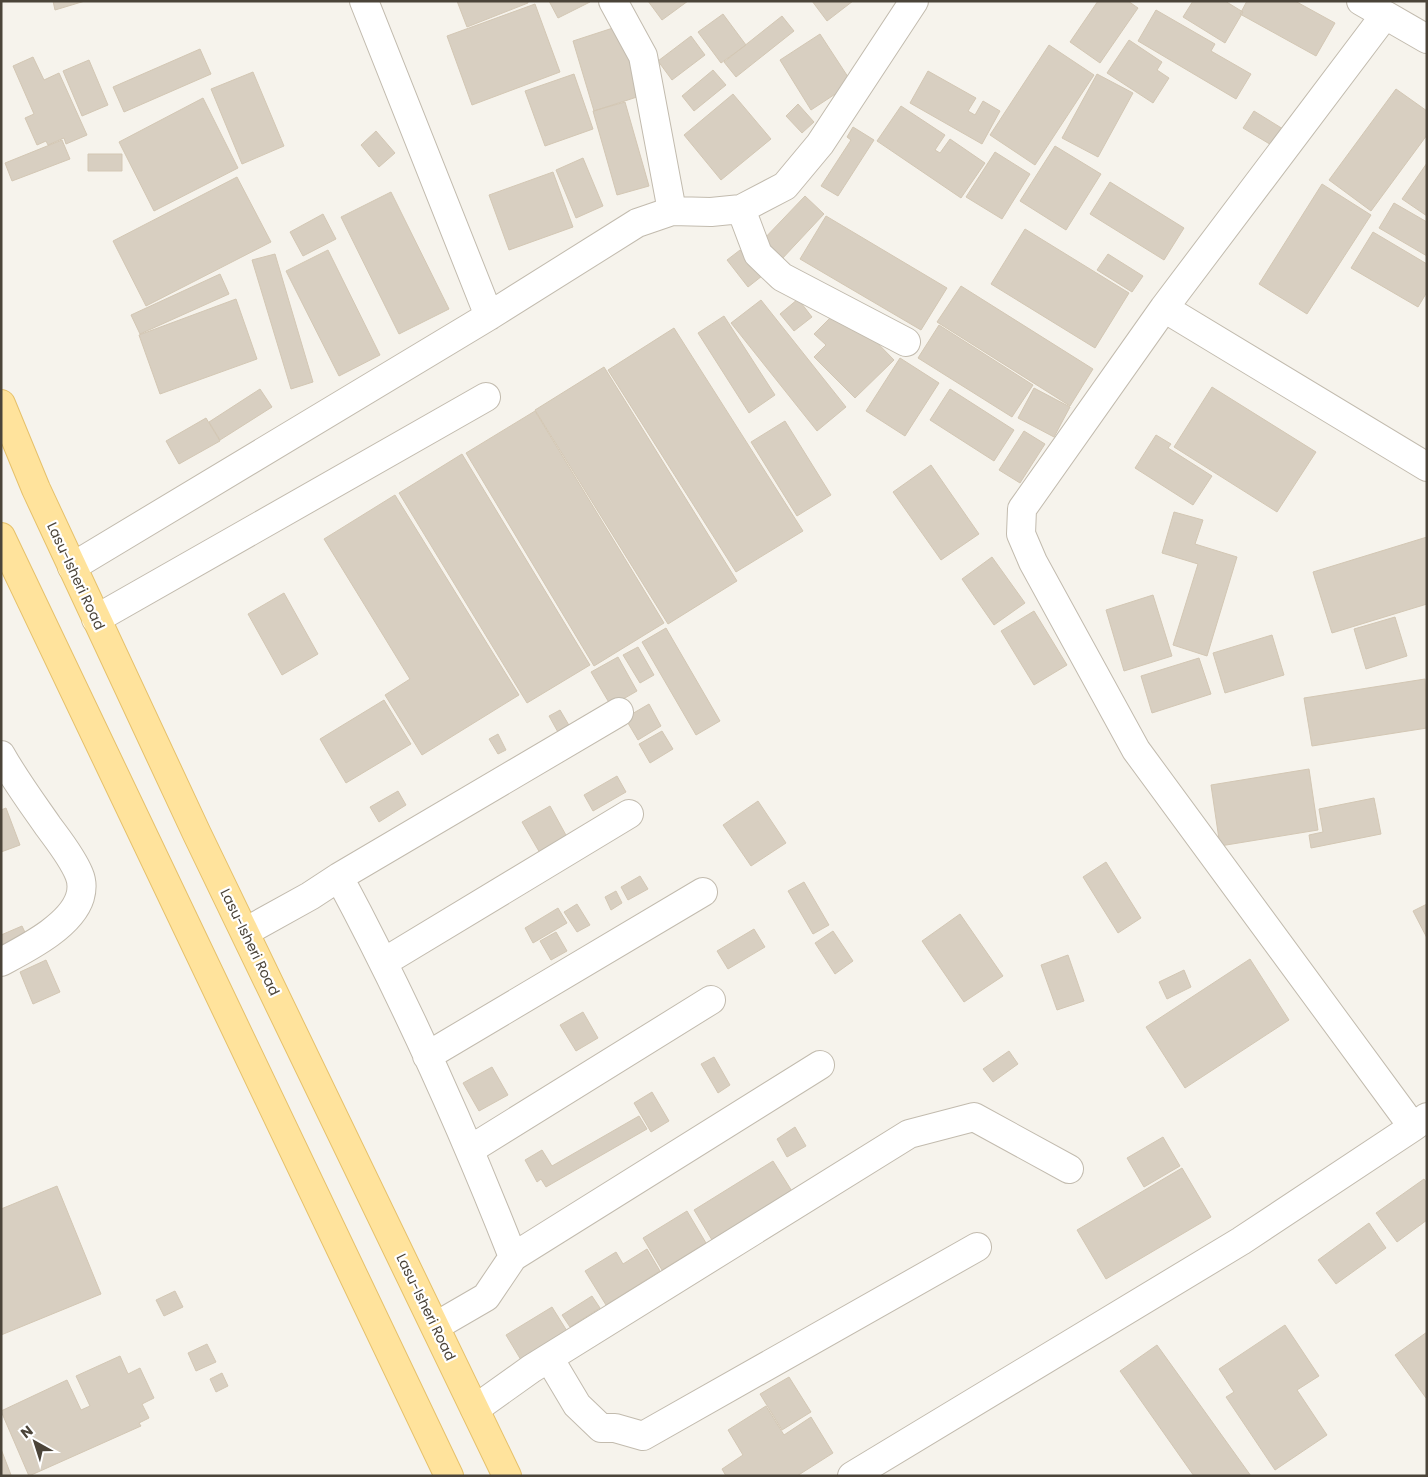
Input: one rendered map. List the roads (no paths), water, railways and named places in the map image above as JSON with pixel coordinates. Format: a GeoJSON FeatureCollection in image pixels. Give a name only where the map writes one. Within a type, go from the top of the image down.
{"type":"FeatureCollection","features":[{"type":"Feature","properties":{"kind":"main road","name":"Lasu-Isheri Road"},"geometry":{"type":"LineString","coordinates":[[1,404],[36,489],[96,619],[244,932],[507,1476]]}},
{"type":"Feature","properties":{"kind":"main road"},"geometry":{"type":"LineString","coordinates":[[1,537],[449,1476]]}},
{"type":"Feature","properties":{"kind":"street"},"geometry":{"type":"LineString","coordinates":[[364,1],[489,316]]}},
{"type":"Feature","properties":{"kind":"street"},"geometry":{"type":"LineString","coordinates":[[613,1],[643,56],[672,211]]}},
{"type":"Feature","properties":{"kind":"street"},"geometry":{"type":"LineString","coordinates":[[72,567],[489,316],[637,223],[672,211],[711,212],[741,209],[785,186],[820,144],[914,1]]}},
{"type":"Feature","properties":{"kind":"street"},"geometry":{"type":"LineString","coordinates":[[1361,1],[1427,39]]}},
{"type":"Feature","properties":{"kind":"street"},"geometry":{"type":"LineString","coordinates":[[852,1476],[1241,1241],[1420,1122],[1136,750],[1033,562],[1021,534],[1022,510],[1164,308],[1385,15]]}},
{"type":"Feature","properties":{"kind":"street"},"geometry":{"type":"LineString","coordinates":[[741,209],[758,254],[782,277],[906,342]]}},
{"type":"Feature","properties":{"kind":"street"},"geometry":{"type":"LineString","coordinates":[[1164,308],[1427,466]]}},
{"type":"Feature","properties":{"kind":"street"},"geometry":{"type":"LineString","coordinates":[[96,619],[486,397]]}},
{"type":"Feature","properties":{"kind":"street"},"geometry":{"type":"LineString","coordinates":[[244,932],[310,896],[619,712]]}},
{"type":"Feature","properties":{"kind":"street"},"geometry":{"type":"LineString","coordinates":[[1,755],[14,778],[61,843],[79,873],[82,882],[80,896],[65,920],[34,944],[1,962]]}},
{"type":"Feature","properties":{"kind":"street"},"geometry":{"type":"LineString","coordinates":[[384,962],[629,814]]}},
{"type":"Feature","properties":{"kind":"street"},"geometry":{"type":"LineString","coordinates":[[339,877],[384,962],[471,1149],[513,1257]]}},
{"type":"Feature","properties":{"kind":"street"},"geometry":{"type":"LineString","coordinates":[[427,1056],[702,892]]}},
{"type":"Feature","properties":{"kind":"street"},"geometry":{"type":"LineString","coordinates":[[471,1149],[711,1000]]}},
{"type":"Feature","properties":{"kind":"street"},"geometry":{"type":"LineString","coordinates":[[436,1326],[486,1297],[513,1257],[820,1066]]}},
{"type":"Feature","properties":{"kind":"street"},"geometry":{"type":"LineString","coordinates":[[475,1409],[549,1358],[909,1134],[974,1117],[1069,1169]]}},
{"type":"Feature","properties":{"kind":"street"},"geometry":{"type":"LineString","coordinates":[[549,1358],[577,1405],[601,1428],[615,1428],[643,1436],[977,1248]]}}]}
